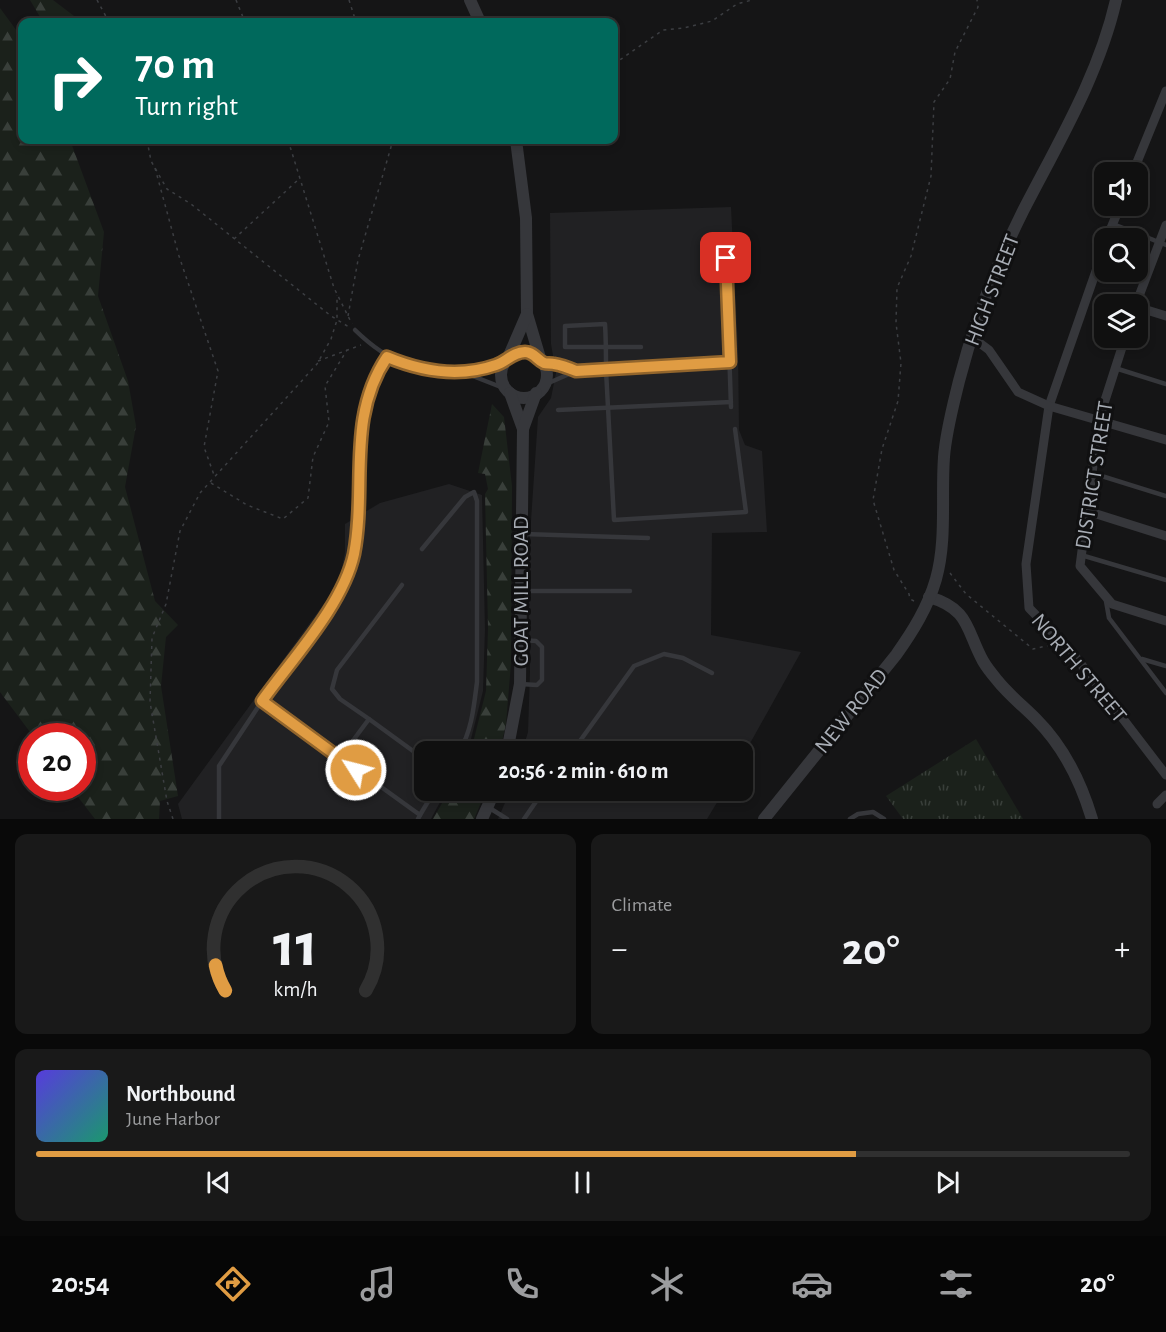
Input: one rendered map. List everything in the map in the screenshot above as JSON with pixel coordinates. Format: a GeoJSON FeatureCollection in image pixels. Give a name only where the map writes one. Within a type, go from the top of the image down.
{"type":"FeatureCollection","features":[{"type":"Feature","properties":{"kind":"street"},"geometry":{"type":"LineString","coordinates":[[470,0],[478,18]]}},
{"type":"Feature","properties":{"kind":"street","name":"HIGH STREET"},"geometry":{"type":"LineString","coordinates":[[927,602],[936,578],[939,559],[944,456],[949,425],[971,340],[995,275],[1022,214],[1083,94],[1100,52],[1116,0]]}},
{"type":"Feature","properties":{"kind":"street"},"geometry":{"type":"LineString","coordinates":[[1137,162],[1166,91]]}},
{"type":"Feature","properties":{"kind":"street"},"geometry":{"type":"LineString","coordinates":[[517,144],[526,218],[527,314],[546,374],[540,389],[520,397],[508,391],[501,373],[527,314]]}},
{"type":"Feature","properties":{"kind":"street"},"geometry":{"type":"LineString","coordinates":[[1110,228],[1115,216]]}},
{"type":"Feature","properties":{"kind":"street"},"geometry":{"type":"LineString","coordinates":[[1141,294],[1163,244],[1166,225]]}},
{"type":"Feature","properties":{"kind":"street","name":"NORTH STREET"},"geometry":{"type":"LineString","coordinates":[[1094,277],[1049,406],[1026,564],[1029,608],[1062,642],[1166,775]]}},
{"type":"Feature","properties":{"kind":"street"},"geometry":{"type":"LineString","coordinates":[[1148,310],[1166,315]]}},
{"type":"Feature","properties":{"kind":"street"},"geometry":{"type":"LineString","coordinates":[[971,340],[988,350],[1018,392],[1049,406],[1166,440]]}},
{"type":"Feature","properties":{"kind":"street","name":"DISTRICT STREET"},"geometry":{"type":"LineString","coordinates":[[1122,348],[1099,419],[1080,566],[1112,604],[1166,621]]}},
{"type":"Feature","properties":{"kind":"street"},"geometry":{"type":"LineString","coordinates":[[506,360],[518,352],[524,352],[541,360]]}},
{"type":"Feature","properties":{"kind":"street","name":"GOAT MILL ROAD"},"geometry":{"type":"LineString","coordinates":[[509,741],[520,684],[523,429],[540,389]]}},
{"type":"Feature","properties":{"kind":"street","name":"GOAT MILL ROAD"},"geometry":{"type":"LineString","coordinates":[[508,391],[523,429]]}},
{"type":"Feature","properties":{"kind":"street"},"geometry":{"type":"LineString","coordinates":[[1087,511],[1166,536]]}},
{"type":"Feature","properties":{"kind":"street"},"geometry":{"type":"LineString","coordinates":[[927,602],[951,606],[960,614],[970,628],[984,662],[999,683],[1052,736],[1076,776],[1092,819]]}},
{"type":"Feature","properties":{"kind":"street","name":"NEW ROAD"},"geometry":{"type":"LineString","coordinates":[[764,819],[896,655],[916,627],[927,602]]}},
{"type":"Feature","properties":{"kind":"street"},"geometry":{"type":"LineString","coordinates":[[1157,804],[1166,795]]}},
{"type":"Feature","properties":{"kind":"lane"},"geometry":{"type":"LineString","coordinates":[[1112,223],[1163,244]]}},
{"type":"Feature","properties":{"kind":"lane"},"geometry":{"type":"LineString","coordinates":[[558,410],[731,405],[726,258]]}},
{"type":"Feature","properties":{"kind":"lane"},"geometry":{"type":"LineString","coordinates":[[641,347],[606,348],[565,347],[565,326],[605,324],[606,348],[606,370],[614,520],[746,512],[735,429]]}},
{"type":"Feature","properties":{"kind":"lane"},"geometry":{"type":"LineString","coordinates":[[355,330],[387,357],[413,367],[432,371],[465,373],[508,391]]}},
{"type":"Feature","properties":{"kind":"lane"},"geometry":{"type":"LineString","coordinates":[[219,819],[219,766],[342,589],[353,555],[357,532],[362,417],[373,381],[387,357]]}},
{"type":"Feature","properties":{"kind":"lane"},"geometry":{"type":"LineString","coordinates":[[465,373],[506,360]]}},
{"type":"Feature","properties":{"kind":"lane"},"geometry":{"type":"LineString","coordinates":[[541,360],[576,371],[730,362]]}},
{"type":"Feature","properties":{"kind":"lane"},"geometry":{"type":"LineString","coordinates":[[1115,368],[1166,384]]}},
{"type":"Feature","properties":{"kind":"lane"},"geometry":{"type":"LineString","coordinates":[[540,389],[576,371]]}},
{"type":"Feature","properties":{"kind":"lane"},"geometry":{"type":"LineString","coordinates":[[1092,473],[1166,496]]}},
{"type":"Feature","properties":{"kind":"lane"},"geometry":{"type":"LineString","coordinates":[[422,549],[465,497],[474,492],[477,501],[477,682],[474,711],[464,741]]}},
{"type":"Feature","properties":{"kind":"lane"},"geometry":{"type":"LineString","coordinates":[[521,534],[648,538]]}},
{"type":"Feature","properties":{"kind":"lane"},"geometry":{"type":"LineString","coordinates":[[1081,555],[1166,580]]}},
{"type":"Feature","properties":{"kind":"lane"},"geometry":{"type":"LineString","coordinates":[[402,585],[337,670],[332,689],[340,699],[414,752]]}},
{"type":"Feature","properties":{"kind":"lane"},"geometry":{"type":"LineString","coordinates":[[520,591],[630,591]]}},
{"type":"Feature","properties":{"kind":"lane"},"geometry":{"type":"LineString","coordinates":[[1105,596],[1109,618],[1166,693]]}},
{"type":"Feature","properties":{"kind":"lane"},"geometry":{"type":"LineString","coordinates":[[520,684],[537,685],[542,680],[542,646],[536,641],[521,640]]}},
{"type":"Feature","properties":{"kind":"lane"},"geometry":{"type":"LineString","coordinates":[[580,741],[634,666],[664,654],[683,658],[712,673]]}},
{"type":"Feature","properties":{"kind":"lane"},"geometry":{"type":"LineString","coordinates":[[1142,659],[1166,666]]}},
{"type":"Feature","properties":{"kind":"lane"},"geometry":{"type":"LineString","coordinates":[[262,701],[419,817],[428,801]]}},
{"type":"Feature","properties":{"kind":"lane"},"geometry":{"type":"LineString","coordinates":[[340,758],[369,719]]}},
{"type":"Feature","properties":{"kind":"lane"},"geometry":{"type":"LineString","coordinates":[[524,819],[536,801]]}},
{"type":"Feature","properties":{"kind":"lane"},"geometry":{"type":"LineString","coordinates":[[850,819],[858,814],[873,812],[884,819]]}},
{"type":"Feature","properties":{"kind":"lane"},"geometry":{"type":"LineString","coordinates":[[485,813],[507,819]]}},
{"type":"Feature","properties":{"kind":"path"},"geometry":{"type":"LineString","coordinates":[[97,0],[107,18]]}},
{"type":"Feature","properties":{"kind":"path"},"geometry":{"type":"LineString","coordinates":[[236,0],[243,18]]}},
{"type":"Feature","properties":{"kind":"path"},"geometry":{"type":"LineString","coordinates":[[349,0],[355,18]]}},
{"type":"Feature","properties":{"kind":"path"},"geometry":{"type":"LineString","coordinates":[[618,61],[663,30],[684,28],[712,21],[737,4],[752,0]]}},
{"type":"Feature","properties":{"kind":"path"},"geometry":{"type":"LineString","coordinates":[[927,602],[910,600],[909,594],[894,570],[873,500],[882,449],[898,402],[901,363],[896,323],[897,288],[911,256],[931,176],[934,102],[950,79],[955,52],[978,8],[977,0]]}},
{"type":"Feature","properties":{"kind":"path"},"geometry":{"type":"LineString","coordinates":[[148,144],[151,161],[167,189],[191,204],[337,320],[355,330]]}},
{"type":"Feature","properties":{"kind":"path"},"geometry":{"type":"LineString","coordinates":[[289,144],[337,295],[355,330]]}},
{"type":"Feature","properties":{"kind":"path"},"geometry":{"type":"LineString","coordinates":[[348,317],[358,260],[391,144]]}},
{"type":"Feature","properties":{"kind":"path"},"geometry":{"type":"LineString","coordinates":[[155,168],[179,256],[218,371],[204,447],[214,476]]}},
{"type":"Feature","properties":{"kind":"path"},"geometry":{"type":"LineString","coordinates":[[234,239],[300,178]]}},
{"type":"Feature","properties":{"kind":"path"},"geometry":{"type":"LineString","coordinates":[[173,819],[167,801],[150,702],[152,639],[166,604],[180,531],[200,493],[318,361],[331,339],[337,320],[337,295]]}},
{"type":"Feature","properties":{"kind":"path"},"geometry":{"type":"LineString","coordinates":[[318,361],[367,342]]}},
{"type":"Feature","properties":{"kind":"path"},"geometry":{"type":"LineString","coordinates":[[209,482],[247,505],[283,519],[308,498],[313,457],[329,422],[325,386],[347,350]]}},
{"type":"Feature","properties":{"kind":"path"},"geometry":{"type":"LineString","coordinates":[[939,559],[966,594],[1033,649],[1062,642]]}},
{"type":"Feature","properties":{"kind":"shaded area"},"geometry":{"type":"Polygon","coordinates":[[[731,207],[738,348],[739,430],[745,445],[762,451],[767,532],[712,533],[711,635],[801,652],[751,741],[525,741],[528,732],[530,672],[528,565],[538,417],[551,398],[556,373],[551,344],[550,213],[731,207]]]}},
{"type":"Feature","properties":{"kind":"shaded area"},"geometry":{"type":"Polygon","coordinates":[[[449,484],[482,495],[485,629],[483,691],[470,741],[414,741],[414,801],[441,801],[431,819],[182,819],[178,804],[339,583],[345,552],[345,524],[380,503],[449,484]]]}},
{"type":"Feature","properties":{"kind":"shaded area"},"geometry":{"type":"Polygon","coordinates":[[[506,801],[718,801],[707,819],[498,819],[506,801]]]}},
{"type":"Feature","properties":{"kind":"green space"},"geometry":{"type":"Polygon","coordinates":[[[30,0],[53,0],[77,18],[41,18],[30,0]]]}},
{"type":"Feature","properties":{"kind":"green space"},"geometry":{"type":"Polygon","coordinates":[[[0,8],[18,33],[18,144],[71,144],[104,232],[98,296],[128,381],[136,426],[125,487],[155,601],[178,625],[166,637],[161,686],[178,796],[160,801],[159,819],[95,819],[81,801],[96,801],[96,723],[23,723],[0,692],[0,8]]]}},
{"type":"Feature","properties":{"kind":"green space"},"geometry":{"type":"Polygon","coordinates":[[[492,404],[504,417],[512,486],[511,663],[506,724],[502,741],[474,741],[486,691],[488,628],[485,494],[488,489],[485,474],[478,473],[492,404]]]}},
{"type":"Feature","properties":{"kind":"green space"},"geometry":{"type":"Polygon","coordinates":[[[976,739],[1023,819],[903,819],[886,796],[976,739]]]}},
{"type":"Feature","properties":{"kind":"green space"},"geometry":{"type":"Polygon","coordinates":[[[443,801],[482,801],[474,819],[433,819],[443,801]]]}},
{"type":"Feature","properties":{"kind":"route"},"geometry":{"type":"LineString","coordinates":[[356,770],[262,701],[326,615],[342,589],[353,555],[357,532],[362,417],[373,381],[387,357],[413,367],[432,371],[465,373],[505,362],[518,352],[530,353],[540,358],[543,363],[555,364],[576,371],[730,362],[726,258]]}}]}
